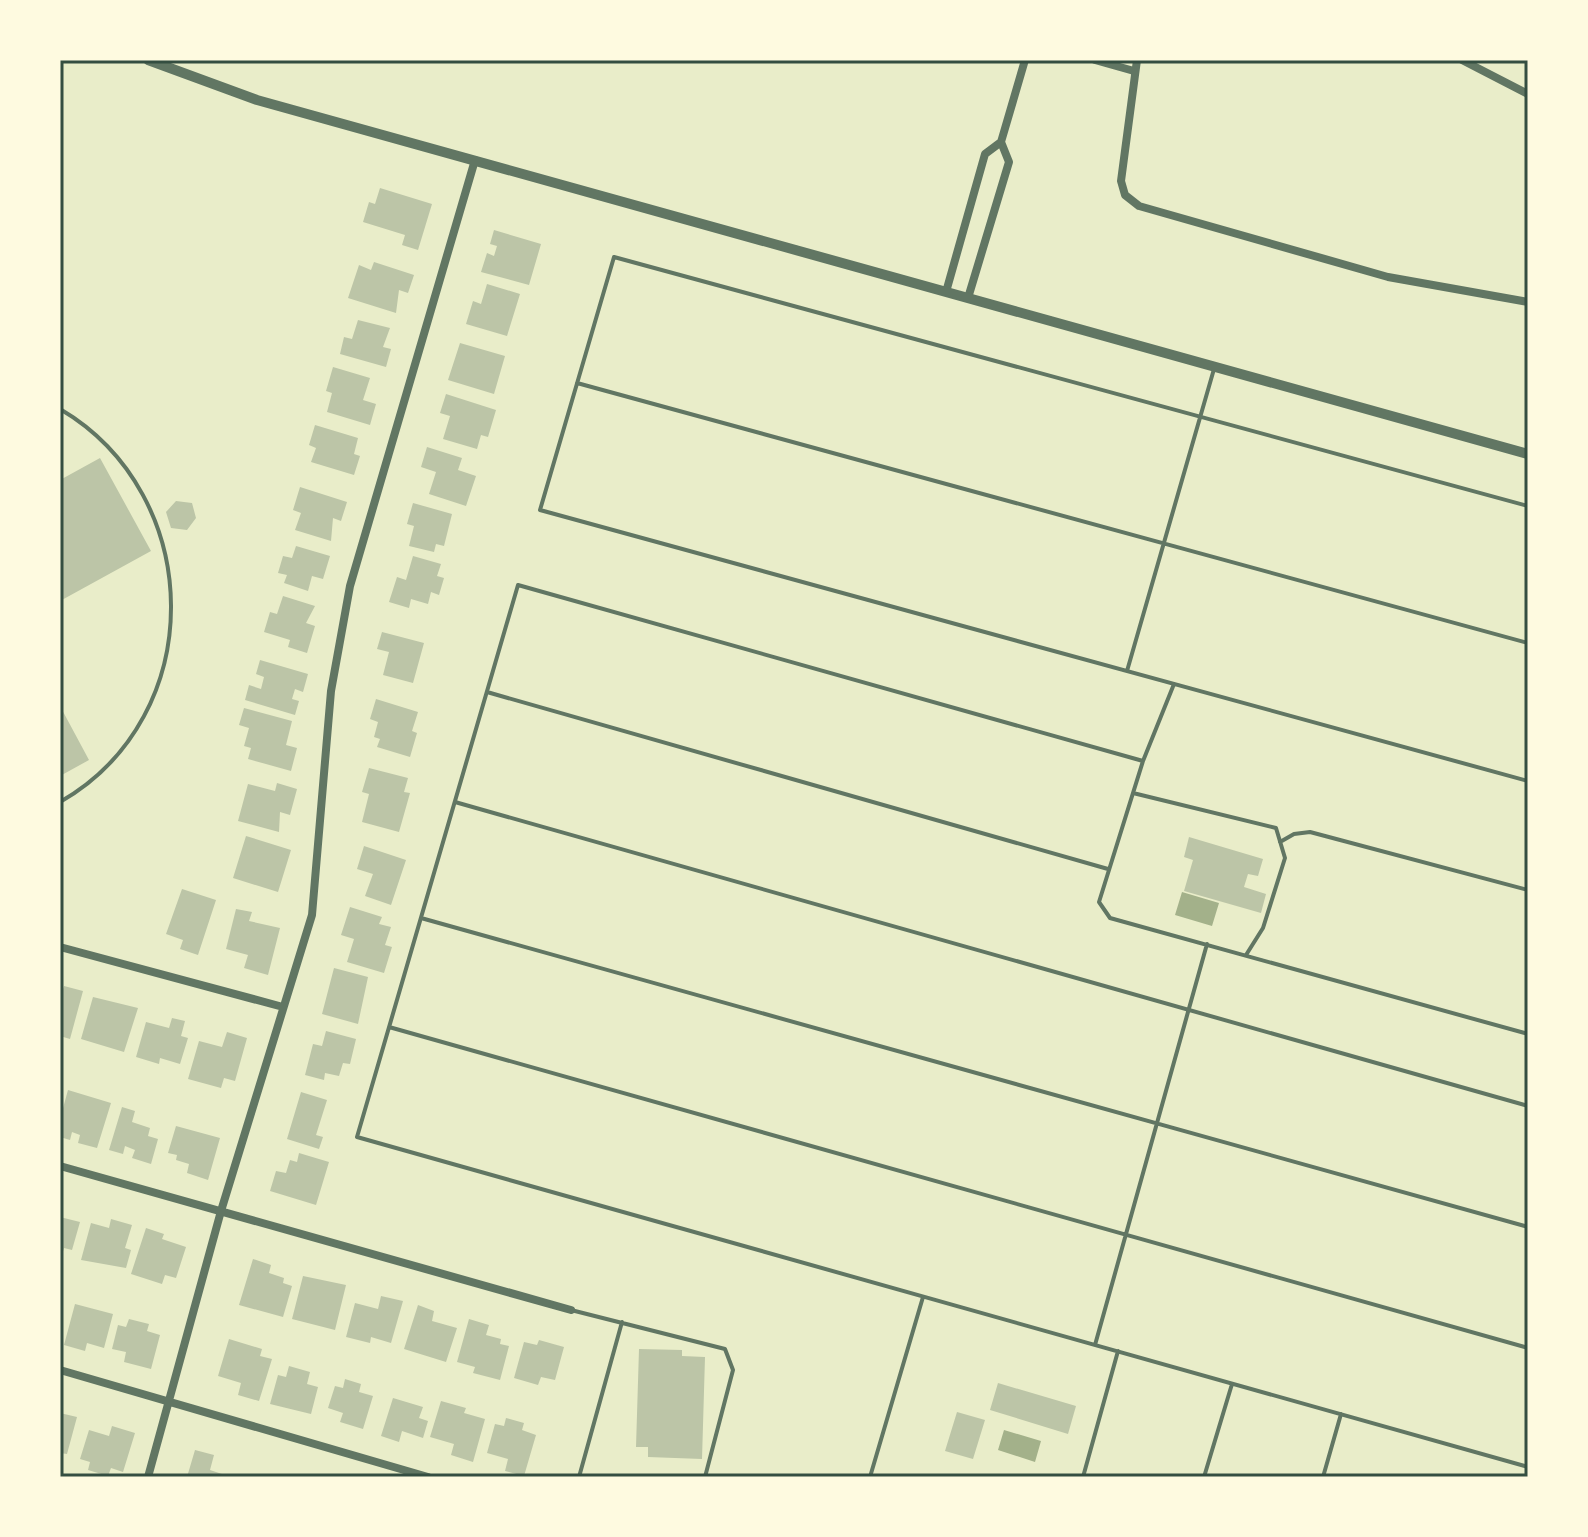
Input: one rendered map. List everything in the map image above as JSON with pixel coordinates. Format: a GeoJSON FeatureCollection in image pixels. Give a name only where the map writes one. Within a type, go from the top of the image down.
{"type":"FeatureCollection","features":[{"type":"Feature","properties":{"kind":"street"},"geometry":{"type":"LineString","coordinates":[[148,60],[257,100],[1528,454]]}},
{"type":"Feature","properties":{"kind":"street"},"geometry":{"type":"LineString","coordinates":[[946,292],[985,154],[1001,142],[1025,60]]}},
{"type":"Feature","properties":{"kind":"street"},"geometry":{"type":"LineString","coordinates":[[1095,60],[1134,71]]}},
{"type":"Feature","properties":{"kind":"street"},"geometry":{"type":"LineString","coordinates":[[1137,60],[1121,181],[1125,195],[1139,206],[1388,277],[1528,302]]}},
{"type":"Feature","properties":{"kind":"street"},"geometry":{"type":"LineString","coordinates":[[1462,60],[1528,94]]}},
{"type":"Feature","properties":{"kind":"street"},"geometry":{"type":"LineString","coordinates":[[968,298],[1009,162],[1001,142]]}},
{"type":"Feature","properties":{"kind":"street"},"geometry":{"type":"LineString","coordinates":[[148,1477],[221,1211],[312,915],[331,691],[350,586],[475,160]]}},
{"type":"Feature","properties":{"kind":"street"},"geometry":{"type":"LineString","coordinates":[[60,947],[283,1007]]}},
{"type":"Feature","properties":{"kind":"street"},"geometry":{"type":"LineString","coordinates":[[60,1166],[571,1310]]}},
{"type":"Feature","properties":{"kind":"street"},"geometry":{"type":"LineString","coordinates":[[60,1370],[428,1477]]}},
{"type":"Feature","properties":{"kind":"lane"},"geometry":{"type":"LineString","coordinates":[[1528,506],[614,257],[540,510],[1528,781]]}},
{"type":"Feature","properties":{"kind":"lane"},"geometry":{"type":"LineString","coordinates":[[1127,671],[1215,367]]}},
{"type":"Feature","properties":{"kind":"lane"},"geometry":{"type":"LineString","coordinates":[[577,383],[1528,643]]}},
{"type":"Feature","properties":{"kind":"lane"},"geometry":{"type":"LineString","coordinates":[[60,409],[87,425],[123,461],[150,507],[168,552],[172,617],[163,671],[142,720],[117,756],[82,790],[60,802]]}},
{"type":"Feature","properties":{"kind":"lane"},"geometry":{"type":"LineString","coordinates":[[1143,761],[518,585],[357,1137],[1528,1467]]}},
{"type":"Feature","properties":{"kind":"lane"},"geometry":{"type":"LineString","coordinates":[[1174,684],[1143,761],[1108,869],[1099,902],[1110,918],[1528,1034]]}},
{"type":"Feature","properties":{"kind":"lane"},"geometry":{"type":"LineString","coordinates":[[487,692],[1108,869]]}},
{"type":"Feature","properties":{"kind":"lane"},"geometry":{"type":"LineString","coordinates":[[1133,793],[1276,828],[1285,858],[1270,911],[1246,955]]}},
{"type":"Feature","properties":{"kind":"lane"},"geometry":{"type":"LineString","coordinates":[[455,802],[1528,1106]]}},
{"type":"Feature","properties":{"kind":"lane"},"geometry":{"type":"LineString","coordinates":[[1280,842],[1294,834],[1310,832],[1528,890]]}},
{"type":"Feature","properties":{"kind":"lane"},"geometry":{"type":"LineString","coordinates":[[421,918],[1528,1227]]}},
{"type":"Feature","properties":{"kind":"lane"},"geometry":{"type":"LineString","coordinates":[[1095,1345],[1207,944]]}},
{"type":"Feature","properties":{"kind":"lane"},"geometry":{"type":"LineString","coordinates":[[389,1027],[1528,1348]]}},
{"type":"Feature","properties":{"kind":"lane"},"geometry":{"type":"LineString","coordinates":[[870,1477],[923,1297]]}},
{"type":"Feature","properties":{"kind":"lane"},"geometry":{"type":"LineString","coordinates":[[571,1310],[725,1349],[733,1370],[705,1477]]}},
{"type":"Feature","properties":{"kind":"lane"},"geometry":{"type":"LineString","coordinates":[[579,1477],[622,1322]]}},
{"type":"Feature","properties":{"kind":"lane"},"geometry":{"type":"LineString","coordinates":[[1083,1477],[1118,1351]]}},
{"type":"Feature","properties":{"kind":"lane"},"geometry":{"type":"LineString","coordinates":[[1204,1477],[1232,1384]]}},
{"type":"Feature","properties":{"kind":"lane"},"geometry":{"type":"LineString","coordinates":[[1323,1477],[1341,1414]]}},
{"type":"Feature","properties":{"kind":"shaded area"},"geometry":{"type":"Polygon","coordinates":[[[1182,892],[1219,903],[1212,926],[1175,915],[1182,892]]]}},
{"type":"Feature","properties":{"kind":"shaded area"},"geometry":{"type":"Polygon","coordinates":[[[1004,1430],[1041,1441],[1035,1462],[998,1450],[1004,1430]]]}},
{"type":"Feature","properties":{"kind":"building"},"geometry":{"type":"Polygon","coordinates":[[[380,188],[432,204],[418,250],[402,245],[405,235],[363,222],[369,202],[375,204],[380,188]]]}},
{"type":"Feature","properties":{"kind":"building"},"geometry":{"type":"Polygon","coordinates":[[[494,230],[541,244],[529,285],[481,272],[487,253],[494,256],[497,246],[490,244],[494,230]]]}},
{"type":"Feature","properties":{"kind":"building"},"geometry":{"type":"Polygon","coordinates":[[[374,262],[414,275],[408,293],[399,290],[396,313],[348,298],[359,265],[371,270],[374,262]]]}},
{"type":"Feature","properties":{"kind":"building"},"geometry":{"type":"Polygon","coordinates":[[[487,284],[520,294],[507,336],[466,324],[473,301],[481,304],[487,284]]]}},
{"type":"Feature","properties":{"kind":"building"},"geometry":{"type":"Polygon","coordinates":[[[358,320],[390,328],[383,347],[391,349],[386,367],[340,354],[344,337],[352,339],[358,320]]]}},
{"type":"Feature","properties":{"kind":"building"},"geometry":{"type":"Polygon","coordinates":[[[460,343],[505,356],[494,394],[448,380],[460,343]]]}},
{"type":"Feature","properties":{"kind":"building"},"geometry":{"type":"Polygon","coordinates":[[[333,367],[370,378],[363,400],[376,404],[370,425],[327,412],[332,393],[326,391],[333,367]]]}},
{"type":"Feature","properties":{"kind":"building"},"geometry":{"type":"Polygon","coordinates":[[[446,394],[496,410],[488,437],[481,435],[477,449],[443,439],[450,416],[440,413],[446,394]]]}},
{"type":"Feature","properties":{"kind":"building"},"geometry":{"type":"Polygon","coordinates":[[[315,425],[358,438],[354,454],[360,456],[354,475],[311,462],[316,448],[309,445],[315,425]]]}},
{"type":"Feature","properties":{"kind":"building"},"geometry":{"type":"Polygon","coordinates":[[[427,447],[462,458],[458,470],[476,476],[466,506],[429,494],[436,472],[421,467],[427,447]]]}},
{"type":"Feature","properties":{"kind":"building"},"geometry":{"type":"Polygon","coordinates":[[[100,458],[151,551],[60,601],[60,480],[100,458]]]}},
{"type":"Feature","properties":{"kind":"building"},"geometry":{"type":"Polygon","coordinates":[[[300,487],[347,502],[341,521],[333,518],[331,541],[295,530],[301,513],[293,510],[300,487]]]}},
{"type":"Feature","properties":{"kind":"building"},"geometry":{"type":"Polygon","coordinates":[[[176,501],[192,503],[196,518],[187,530],[171,528],[166,512],[176,501]]]}},
{"type":"Feature","properties":{"kind":"building"},"geometry":{"type":"Polygon","coordinates":[[[413,503],[452,514],[444,546],[436,544],[434,552],[409,546],[414,526],[407,524],[413,503]]]}},
{"type":"Feature","properties":{"kind":"building"},"geometry":{"type":"Polygon","coordinates":[[[296,546],[330,556],[323,579],[312,576],[308,591],[284,583],[287,575],[278,573],[283,556],[292,558],[296,546]]]}},
{"type":"Feature","properties":{"kind":"building"},"geometry":{"type":"Polygon","coordinates":[[[413,556],[441,564],[437,576],[444,578],[439,595],[431,592],[428,604],[411,599],[409,608],[389,602],[397,577],[406,580],[413,556]]]}},
{"type":"Feature","properties":{"kind":"building"},"geometry":{"type":"Polygon","coordinates":[[[283,596],[315,606],[306,623],[315,626],[307,653],[288,647],[290,640],[264,632],[270,612],[277,614],[283,596]]]}},
{"type":"Feature","properties":{"kind":"building"},"geometry":{"type":"Polygon","coordinates":[[[382,632],[424,643],[413,683],[383,675],[389,652],[377,649],[382,632]]]}},
{"type":"Feature","properties":{"kind":"building"},"geometry":{"type":"Polygon","coordinates":[[[260,660],[308,674],[303,692],[295,689],[292,699],[299,701],[295,715],[245,700],[249,685],[261,689],[264,677],[256,674],[260,660]]]}},
{"type":"Feature","properties":{"kind":"building"},"geometry":{"type":"Polygon","coordinates":[[[376,699],[418,712],[412,731],[417,733],[410,757],[377,747],[380,739],[374,737],[378,722],[370,719],[376,699]]]}},
{"type":"Feature","properties":{"kind":"building"},"geometry":{"type":"Polygon","coordinates":[[[60,706],[89,760],[60,776],[60,706]]]}},
{"type":"Feature","properties":{"kind":"building"},"geometry":{"type":"Polygon","coordinates":[[[244,708],[292,721],[286,745],[297,748],[291,771],[248,759],[251,748],[244,746],[249,728],[239,725],[244,708]]]}},
{"type":"Feature","properties":{"kind":"building"},"geometry":{"type":"Polygon","coordinates":[[[369,768],[408,778],[404,792],[410,793],[399,832],[362,822],[369,794],[362,792],[369,768]]]}},
{"type":"Feature","properties":{"kind":"building"},"geometry":{"type":"Polygon","coordinates":[[[277,783],[297,789],[290,815],[280,812],[279,832],[238,821],[248,784],[275,791],[277,783]]]}},
{"type":"Feature","properties":{"kind":"building"},"geometry":{"type":"Polygon","coordinates":[[[246,836],[291,850],[278,892],[233,878],[246,836]]]}},
{"type":"Feature","properties":{"kind":"building"},"geometry":{"type":"Polygon","coordinates":[[[1189,837],[1263,859],[1258,876],[1248,874],[1244,887],[1266,894],[1261,913],[1184,891],[1193,860],[1184,857],[1189,837]]]}},
{"type":"Feature","properties":{"kind":"building"},"geometry":{"type":"Polygon","coordinates":[[[364,846],[406,860],[391,905],[365,896],[373,874],[357,869],[364,846]]]}},
{"type":"Feature","properties":{"kind":"building"},"geometry":{"type":"Polygon","coordinates":[[[182,889],[216,900],[198,955],[180,949],[183,940],[166,934],[182,889]]]}},
{"type":"Feature","properties":{"kind":"building"},"geometry":{"type":"Polygon","coordinates":[[[350,907],[382,917],[379,924],[391,927],[385,945],[392,947],[384,973],[347,962],[354,939],[341,935],[350,907]]]}},
{"type":"Feature","properties":{"kind":"building"},"geometry":{"type":"Polygon","coordinates":[[[236,909],[252,912],[249,921],[280,928],[268,975],[244,968],[248,955],[226,949],[236,909]]]}},
{"type":"Feature","properties":{"kind":"building"},"geometry":{"type":"Polygon","coordinates":[[[334,968],[368,977],[358,1024],[322,1014],[334,968]]]}},
{"type":"Feature","properties":{"kind":"building"},"geometry":{"type":"Polygon","coordinates":[[[64,986],[83,991],[70,1039],[60,1036],[60,998],[64,986]]]}},
{"type":"Feature","properties":{"kind":"building"},"geometry":{"type":"Polygon","coordinates":[[[93,997],[138,1008],[124,1052],[81,1039],[93,997]]]}},
{"type":"Feature","properties":{"kind":"building"},"geometry":{"type":"Polygon","coordinates":[[[172,1018],[185,1021],[181,1036],[188,1038],[180,1064],[160,1058],[159,1064],[136,1057],[146,1022],[169,1028],[172,1018]]]}},
{"type":"Feature","properties":{"kind":"building"},"geometry":{"type":"Polygon","coordinates":[[[326,1031],[356,1039],[350,1064],[343,1063],[339,1076],[325,1073],[324,1080],[305,1075],[313,1044],[322,1046],[326,1031]]]}},
{"type":"Feature","properties":{"kind":"building"},"geometry":{"type":"Polygon","coordinates":[[[227,1032],[247,1038],[235,1081],[224,1078],[221,1088],[188,1079],[199,1041],[222,1047],[227,1032]]]}},
{"type":"Feature","properties":{"kind":"building"},"geometry":{"type":"Polygon","coordinates":[[[68,1090],[111,1103],[97,1148],[78,1143],[80,1135],[72,1132],[70,1140],[60,1137],[60,1119],[68,1090]]]}},
{"type":"Feature","properties":{"kind":"building"},"geometry":{"type":"Polygon","coordinates":[[[301,1092],[327,1100],[316,1135],[323,1137],[319,1149],[287,1139],[301,1092]]]}},
{"type":"Feature","properties":{"kind":"building"},"geometry":{"type":"Polygon","coordinates":[[[122,1107],[135,1111],[132,1122],[150,1128],[148,1136],[158,1139],[151,1164],[132,1158],[135,1150],[125,1146],[123,1154],[109,1150],[122,1107]]]}},
{"type":"Feature","properties":{"kind":"building"},"geometry":{"type":"Polygon","coordinates":[[[176,1126],[220,1138],[208,1180],[187,1173],[189,1164],[176,1160],[177,1155],[168,1153],[176,1126]]]}},
{"type":"Feature","properties":{"kind":"building"},"geometry":{"type":"Polygon","coordinates":[[[299,1153],[329,1162],[316,1205],[270,1191],[276,1171],[286,1173],[290,1160],[297,1162],[299,1153]]]}},
{"type":"Feature","properties":{"kind":"building"},"geometry":{"type":"Polygon","coordinates":[[[60,1217],[80,1222],[72,1250],[64,1248],[61,1258],[60,1217]]]}},
{"type":"Feature","properties":{"kind":"building"},"geometry":{"type":"Polygon","coordinates":[[[111,1219],[132,1225],[125,1248],[131,1250],[126,1268],[81,1260],[91,1223],[109,1228],[111,1219]]]}},
{"type":"Feature","properties":{"kind":"building"},"geometry":{"type":"Polygon","coordinates":[[[146,1228],[164,1234],[162,1239],[186,1247],[176,1278],[165,1275],[162,1284],[131,1274],[146,1228]]]}},
{"type":"Feature","properties":{"kind":"building"},"geometry":{"type":"Polygon","coordinates":[[[253,1259],[271,1265],[269,1273],[284,1278],[283,1283],[292,1286],[283,1317],[239,1305],[253,1259]]]}},
{"type":"Feature","properties":{"kind":"building"},"geometry":{"type":"Polygon","coordinates":[[[303,1276],[346,1285],[335,1330],[292,1319],[303,1276]]]}},
{"type":"Feature","properties":{"kind":"building"},"geometry":{"type":"Polygon","coordinates":[[[381,1296],[403,1301],[391,1343],[371,1337],[370,1343],[346,1337],[355,1303],[378,1309],[381,1296]]]}},
{"type":"Feature","properties":{"kind":"building"},"geometry":{"type":"Polygon","coordinates":[[[75,1304],[113,1314],[104,1348],[87,1343],[85,1351],[64,1345],[75,1304]]]}},
{"type":"Feature","properties":{"kind":"building"},"geometry":{"type":"Polygon","coordinates":[[[418,1305],[434,1311],[432,1321],[457,1328],[446,1362],[404,1349],[418,1305]]]}},
{"type":"Feature","properties":{"kind":"building"},"geometry":{"type":"Polygon","coordinates":[[[129,1319],[149,1324],[147,1331],[160,1335],[151,1369],[124,1362],[126,1352],[112,1349],[118,1325],[126,1327],[129,1319]]]}},
{"type":"Feature","properties":{"kind":"building"},"geometry":{"type":"Polygon","coordinates":[[[469,1319],[489,1325],[486,1335],[501,1339],[500,1344],[509,1346],[500,1380],[473,1373],[475,1367],[457,1362],[469,1319]]]}},
{"type":"Feature","properties":{"kind":"building"},"geometry":{"type":"Polygon","coordinates":[[[229,1339],[262,1349],[260,1356],[272,1359],[259,1401],[238,1395],[241,1383],[218,1376],[229,1339]]]}},
{"type":"Feature","properties":{"kind":"building"},"geometry":{"type":"Polygon","coordinates":[[[539,1340],[564,1347],[555,1380],[541,1377],[538,1385],[514,1378],[524,1342],[537,1345],[539,1340]]]}},
{"type":"Feature","properties":{"kind":"building"},"geometry":{"type":"Polygon","coordinates":[[[639,1349],[682,1350],[682,1356],[705,1357],[702,1459],[648,1457],[648,1447],[636,1447],[639,1349]]]}},
{"type":"Feature","properties":{"kind":"building"},"geometry":{"type":"Polygon","coordinates":[[[289,1366],[310,1372],[307,1384],[318,1387],[311,1414],[270,1404],[278,1375],[286,1377],[289,1366]]]}},
{"type":"Feature","properties":{"kind":"building"},"geometry":{"type":"Polygon","coordinates":[[[345,1379],[361,1384],[359,1392],[373,1396],[363,1429],[340,1422],[343,1413],[328,1408],[335,1386],[343,1388],[345,1379]]]}},
{"type":"Feature","properties":{"kind":"building"},"geometry":{"type":"Polygon","coordinates":[[[998,1383],[1076,1406],[1068,1434],[990,1410],[998,1383]]]}},
{"type":"Feature","properties":{"kind":"building"},"geometry":{"type":"Polygon","coordinates":[[[393,1398],[423,1407],[419,1418],[428,1421],[423,1438],[402,1431],[399,1442],[381,1436],[393,1398]]]}},
{"type":"Feature","properties":{"kind":"building"},"geometry":{"type":"Polygon","coordinates":[[[441,1401],[466,1408],[464,1413],[485,1419],[473,1462],[451,1455],[454,1444],[430,1437],[441,1401]]]}},
{"type":"Feature","properties":{"kind":"building"},"geometry":{"type":"Polygon","coordinates":[[[957,1412],[985,1420],[973,1459],[945,1451],[957,1412]]]}},
{"type":"Feature","properties":{"kind":"building"},"geometry":{"type":"Polygon","coordinates":[[[60,1413],[77,1417],[67,1454],[60,1453],[60,1413]]]}},
{"type":"Feature","properties":{"kind":"building"},"geometry":{"type":"Polygon","coordinates":[[[506,1418],[524,1423],[522,1430],[536,1435],[524,1476],[505,1471],[508,1459],[487,1453],[495,1424],[504,1426],[506,1418]]]}},
{"type":"Feature","properties":{"kind":"building"},"geometry":{"type":"Polygon","coordinates":[[[112,1426],[135,1433],[123,1472],[111,1468],[108,1476],[88,1470],[90,1462],[80,1459],[89,1430],[109,1436],[112,1426]]]}},
{"type":"Feature","properties":{"kind":"building"},"geometry":{"type":"Polygon","coordinates":[[[195,1450],[214,1455],[210,1470],[231,1477],[187,1477],[195,1450]]]}}]}
